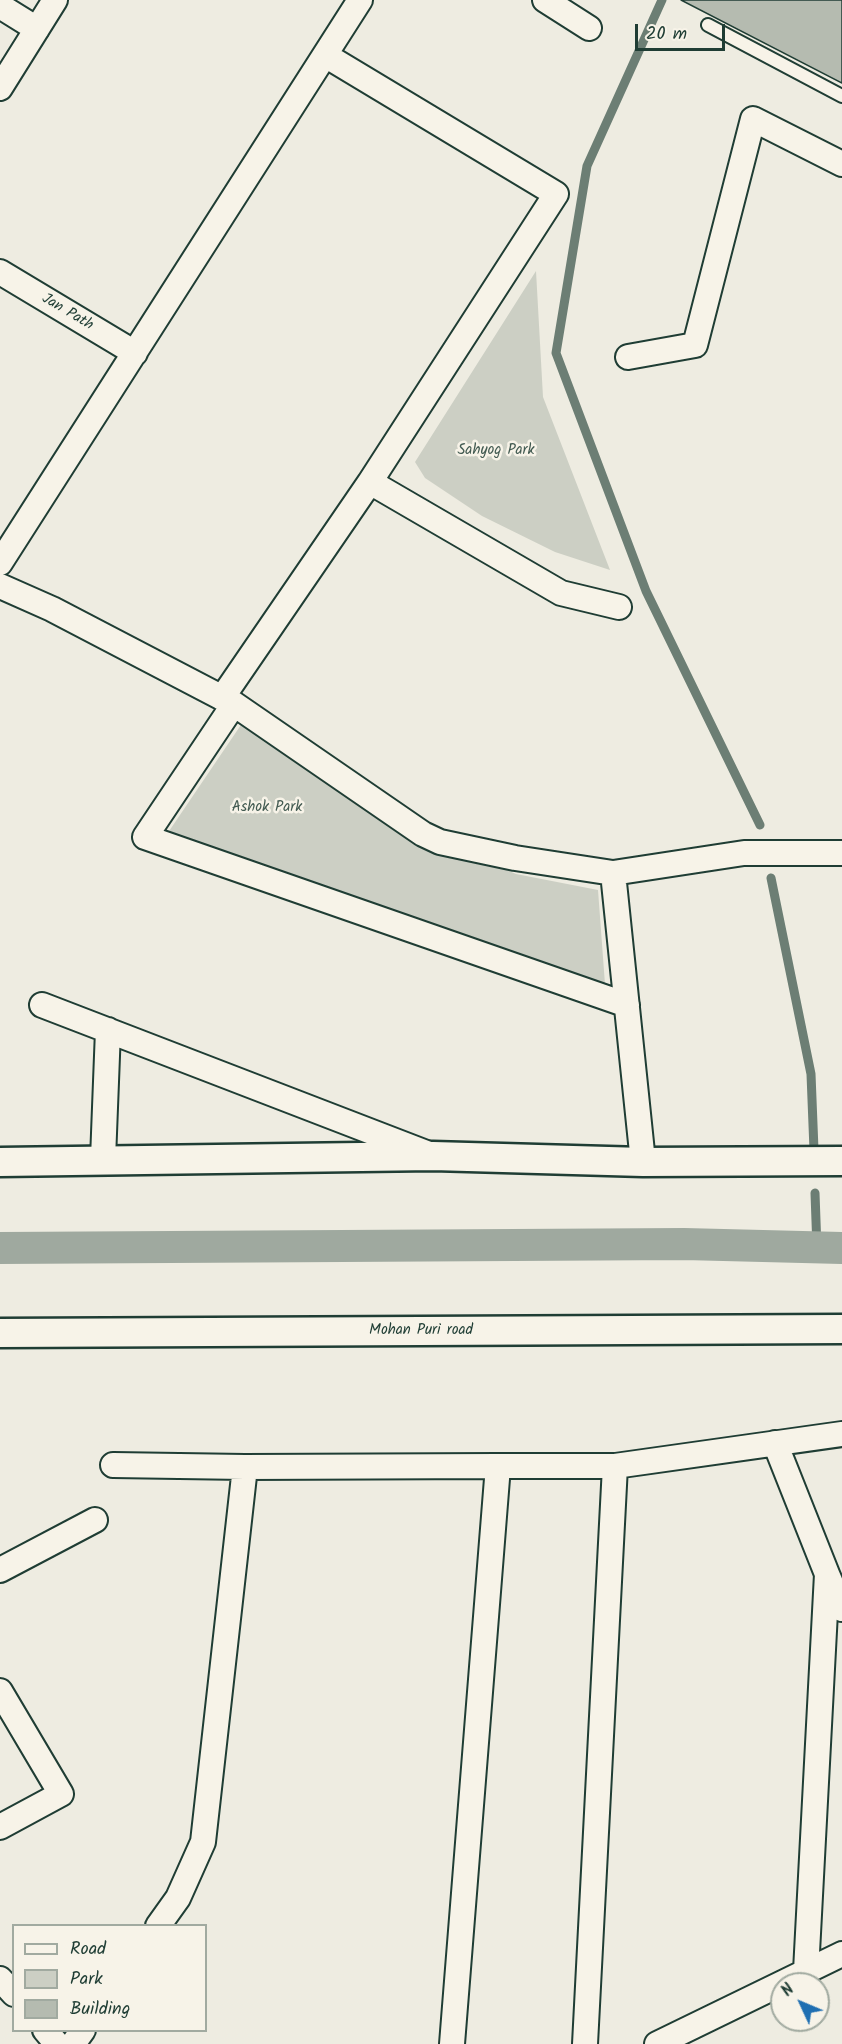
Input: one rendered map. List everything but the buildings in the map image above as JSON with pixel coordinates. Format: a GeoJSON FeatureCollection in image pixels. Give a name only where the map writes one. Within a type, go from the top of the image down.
{"type":"FeatureCollection","features":[{"type":"Feature","properties":{"kind":"street"},"geometry":{"type":"LineString","coordinates":[[0,88],[55,0]]}},
{"type":"Feature","properties":{"kind":"street"},"geometry":{"type":"LineString","coordinates":[[0,563],[360,0]]}},
{"type":"Feature","properties":{"kind":"street"},"geometry":{"type":"LineString","coordinates":[[545,0],[589,28]]}},
{"type":"Feature","properties":{"kind":"street"},"geometry":{"type":"LineString","coordinates":[[0,6],[37,29]]}},
{"type":"Feature","properties":{"kind":"street"},"geometry":{"type":"LineString","coordinates":[[325,55],[556,194],[228,701],[145,837],[627,1005]]}},
{"type":"Feature","properties":{"kind":"street"},"geometry":{"type":"LineString","coordinates":[[628,357],[695,345],[753,119],[842,164]]}},
{"type":"Feature","properties":{"kind":"street","name":"Jan Path"},"geometry":{"type":"LineString","coordinates":[[0,272],[135,353]]}},
{"type":"Feature","properties":{"kind":"street"},"geometry":{"type":"LineString","coordinates":[[370,482],[561,593],[619,607]]}},
{"type":"Feature","properties":{"kind":"street"},"geometry":{"type":"LineString","coordinates":[[0,586],[52,609],[228,701],[423,834],[440,842],[515,858],[613,873],[744,853],[842,853]]}},
{"type":"Feature","properties":{"kind":"street"},"geometry":{"type":"LineString","coordinates":[[613,873],[643,1162]]}},
{"type":"Feature","properties":{"kind":"street"},"geometry":{"type":"LineString","coordinates":[[42,1005],[433,1156]]}},
{"type":"Feature","properties":{"kind":"street"},"geometry":{"type":"LineString","coordinates":[[103,1159],[108,1030]]}},
{"type":"Feature","properties":{"kind":"street"},"geometry":{"type":"LineString","coordinates":[[0,1161],[433,1156],[643,1162],[842,1161]]}},
{"type":"Feature","properties":{"kind":"street","name":"Mohan Puri road"},"geometry":{"type":"LineString","coordinates":[[0,1333],[842,1329]]}},
{"type":"Feature","properties":{"kind":"street"},"geometry":{"type":"LineString","coordinates":[[113,1465],[615,1466],[842,1434]]}},
{"type":"Feature","properties":{"kind":"street"},"geometry":{"type":"LineString","coordinates":[[775,1443],[842,1609]]}},
{"type":"Feature","properties":{"kind":"street"},"geometry":{"type":"LineString","coordinates":[[452,2044],[498,1466]]}},
{"type":"Feature","properties":{"kind":"street"},"geometry":{"type":"LineString","coordinates":[[585,2044],[615,1466]]}},
{"type":"Feature","properties":{"kind":"street"},"geometry":{"type":"LineString","coordinates":[[159,1924],[178,1898],[203,1842],[245,1467]]}},
{"type":"Feature","properties":{"kind":"street"},"geometry":{"type":"LineString","coordinates":[[0,1570],[95,1520]]}},
{"type":"Feature","properties":{"kind":"street"},"geometry":{"type":"LineString","coordinates":[[806,1971],[827,1574]]}},
{"type":"Feature","properties":{"kind":"street"},"geometry":{"type":"LineString","coordinates":[[0,1691],[61,1794],[0,1827]]}},
{"type":"Feature","properties":{"kind":"street"},"geometry":{"type":"LineString","coordinates":[[657,2044],[842,1954]]}},
{"type":"Feature","properties":{"kind":"street"},"geometry":{"type":"LineString","coordinates":[[0,1979],[12,1992]]}},
{"type":"Feature","properties":{"kind":"street"},"geometry":{"type":"LineString","coordinates":[[46,2032],[57,2044]]}},
{"type":"Feature","properties":{"kind":"street"},"geometry":{"type":"LineString","coordinates":[[73,2044],[82,2032]]}},
{"type":"Feature","properties":{"kind":"lane"},"geometry":{"type":"LineString","coordinates":[[708,25],[842,96]]}},
{"type":"Feature","properties":{"kind":"green space","name":"Sahyog Park"},"geometry":{"type":"Polygon","coordinates":[[[536,271],[543,397],[610,570],[555,552],[482,516],[425,478],[415,462],[536,271]]]}},
{"type":"Feature","properties":{"kind":"green space","name":"Ashok Park"},"geometry":{"type":"Polygon","coordinates":[[[249,713],[423,834],[516,874],[598,890],[606,998],[161,843],[249,713]]]}},
{"type":"Feature","properties":{"kind":"waterway"},"geometry":{"type":"LineString","coordinates":[[662,0],[587,166],[556,353],[646,591],[760,825]]}},
{"type":"Feature","properties":{"kind":"waterway"},"geometry":{"type":"LineString","coordinates":[[771,878],[811,1074],[814,1150]]}},
{"type":"Feature","properties":{"kind":"waterway"},"geometry":{"type":"LineString","coordinates":[[815,1193],[817,1249]]}},
{"type":"Feature","properties":{"kind":"waterway"},"geometry":{"type":"LineString","coordinates":[[0,1248],[684,1244],[842,1248]]}}]}
